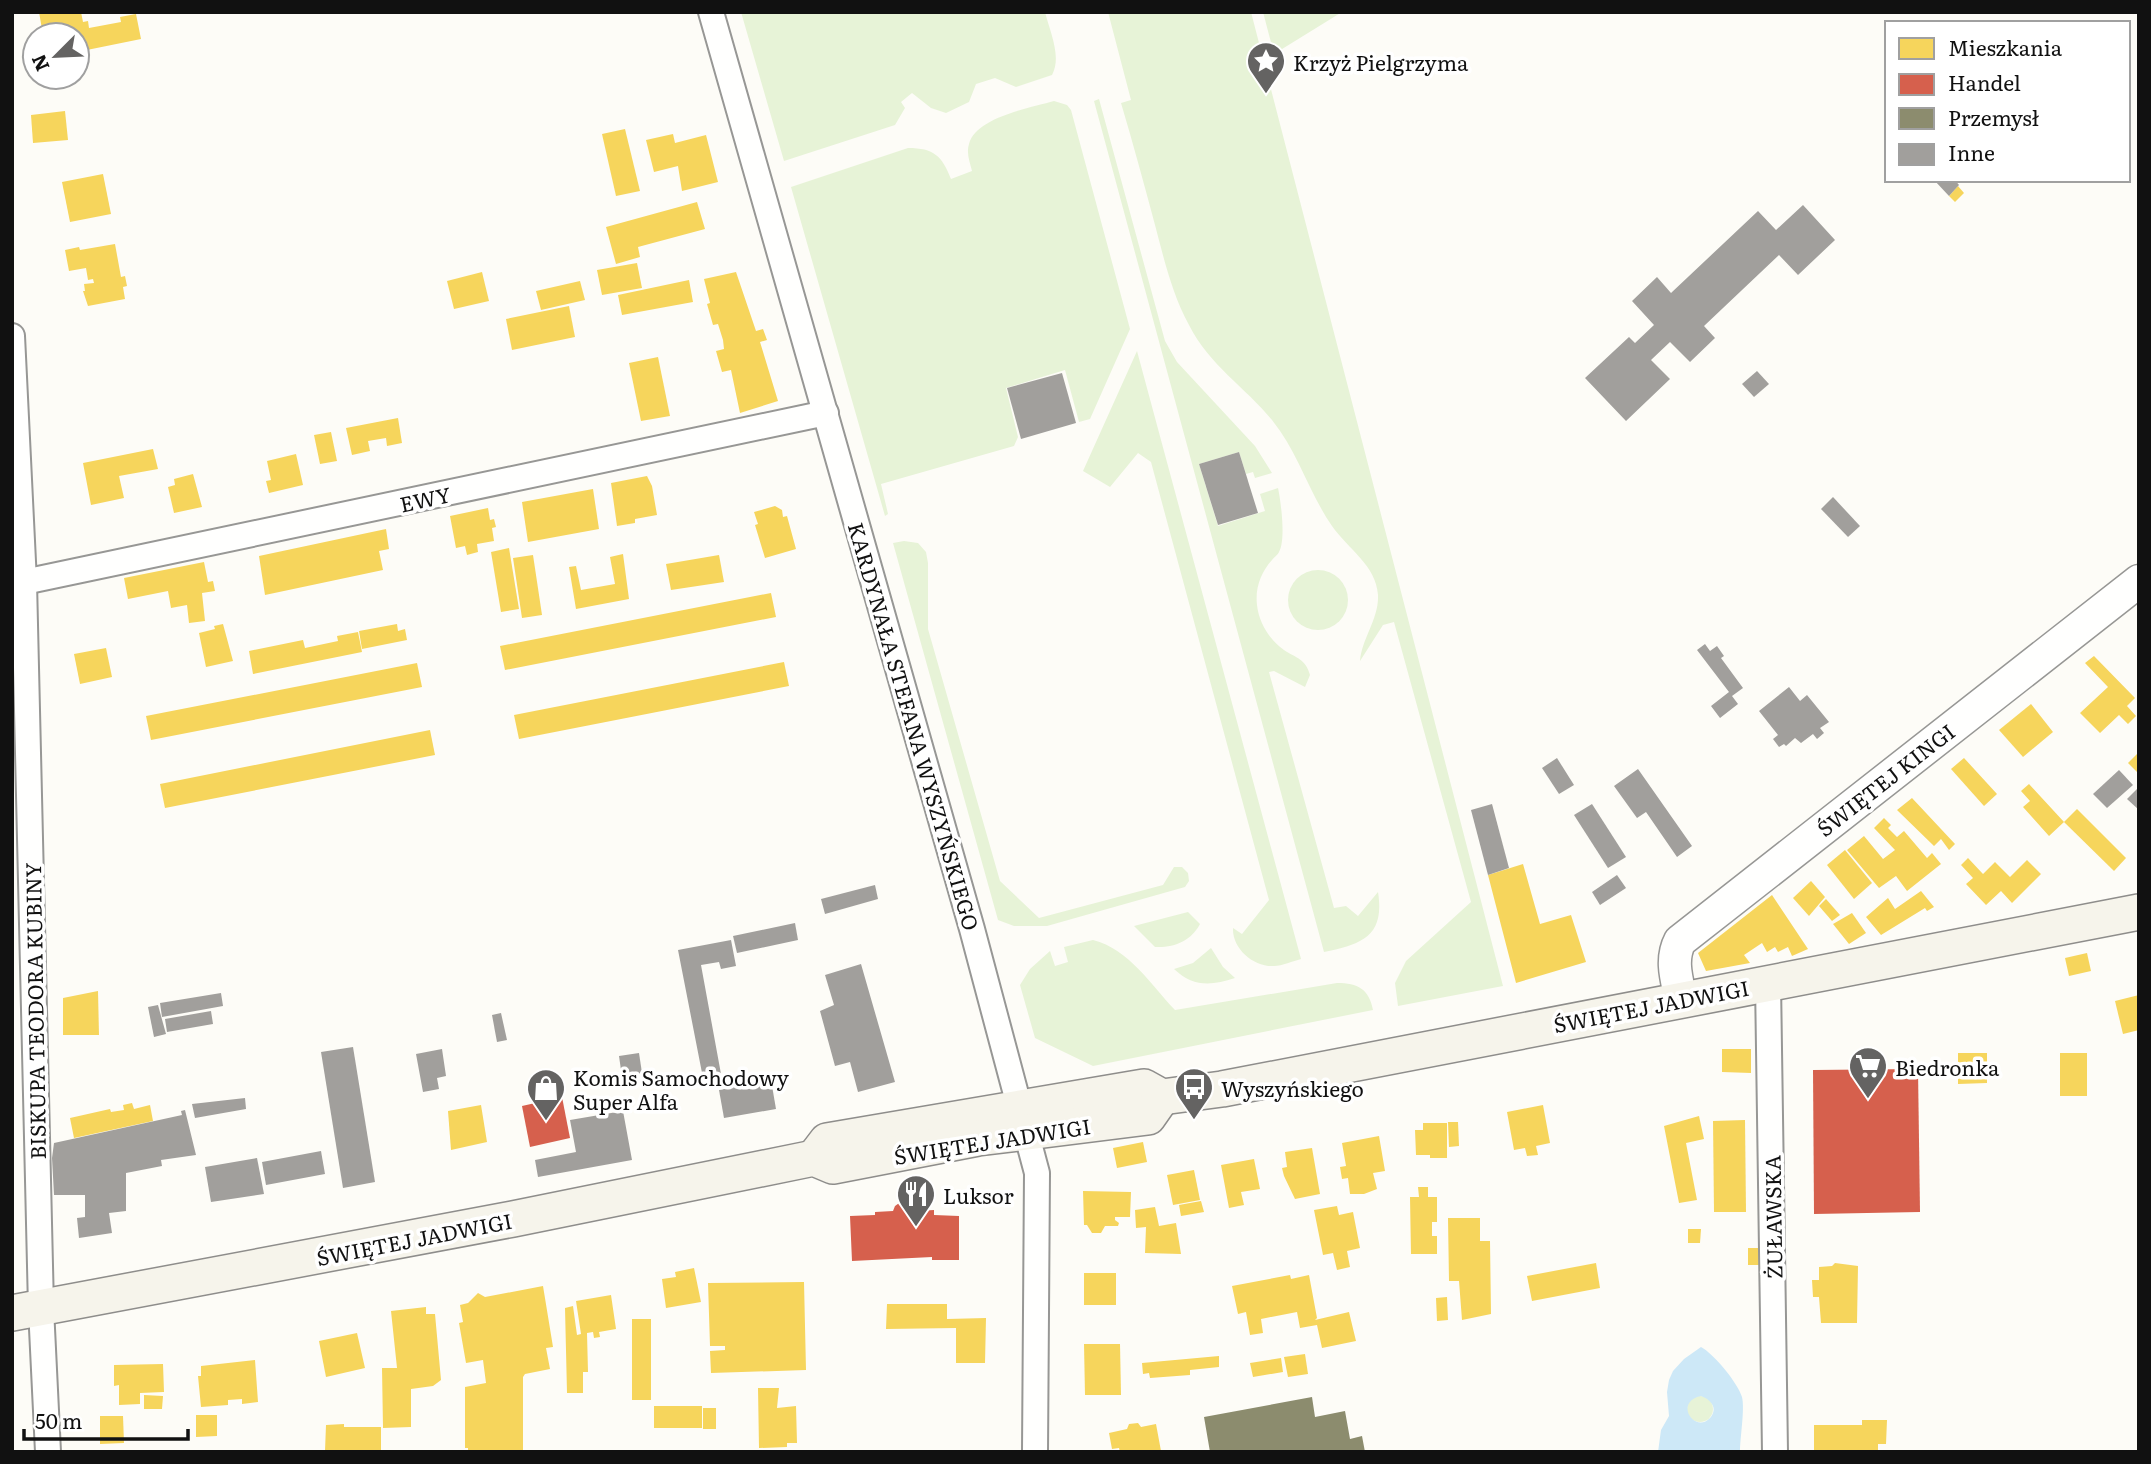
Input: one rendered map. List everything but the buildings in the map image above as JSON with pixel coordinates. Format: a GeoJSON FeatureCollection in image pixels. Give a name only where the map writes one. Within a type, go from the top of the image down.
{"type":"FeatureCollection","features":[{"type":"Feature","properties":{"kind":"main road","name":"ŚWIĘTEJ JADWIGI"},"geometry":{"type":"LineString","coordinates":[[27,1310],[513,1219],[814,1158],[827,1142],[1024,1120],[1144,1087],[1162,1097],[1222,1089],[2139,912]]}},
{"type":"Feature","properties":{"kind":"street","name":"KARDYNAŁA STEFANA WYSZYŃSKIEGO"},"geometry":{"type":"LineString","coordinates":[[711,12],[826,413],[1037,1173],[1035,1452]]}},
{"type":"Feature","properties":{"kind":"street","name":"BISKUPA TEODORA KUBINY"},"geometry":{"type":"LineString","coordinates":[[12,336],[24,582],[27,1310],[48,1452]]}},
{"type":"Feature","properties":{"kind":"street","name":"EWY"},"geometry":{"type":"LineString","coordinates":[[24,582],[826,413]]}},
{"type":"Feature","properties":{"kind":"street","name":"ŚWIĘTEJ KINGI"},"geometry":{"type":"LineString","coordinates":[[1681,1000],[1674,963],[1674,955],[1680,941],[2139,581]]}},
{"type":"Feature","properties":{"kind":"street","name":"ŻUŁAWSKA"},"geometry":{"type":"LineString","coordinates":[[1769,982],[1775,1452]]}},
{"type":"Feature","properties":{"kind":"green space"},"geometry":{"type":"Polygon","coordinates":[[[741,12],[1045,12],[1054,44],[1055,68],[1052,75],[1016,87],[995,78],[976,84],[969,102],[946,113],[931,108],[912,93],[901,102],[905,108],[895,125],[784,161],[741,12]]]}},
{"type":"Feature","properties":{"kind":"green space"},"geometry":{"type":"Polygon","coordinates":[[[1108,12],[1251,12],[1503,986],[1398,1006],[1395,983],[1406,961],[1471,902],[1394,622],[1383,625],[1360,661],[1378,604],[1372,575],[1332,526],[1281,432],[1262,408],[1207,352],[1183,313],[1165,263],[1121,103],[1131,100],[1108,12]]]}},
{"type":"Feature","properties":{"kind":"green space"},"geometry":{"type":"Polygon","coordinates":[[[1263,12],[1342,12],[1274,54],[1263,12]]]}},
{"type":"Feature","properties":{"kind":"green space"},"geometry":{"type":"Polygon","coordinates":[[[1099,99],[1165,341],[1177,362],[1255,446],[1272,473],[1255,478],[1253,472],[1246,474],[1239,452],[1199,464],[1218,526],[1265,511],[1260,494],[1278,488],[1282,521],[1281,546],[1260,581],[1257,592],[1258,612],[1269,636],[1303,662],[1310,675],[1305,687],[1274,671],[1269,672],[1334,908],[1346,906],[1358,916],[1378,892],[1378,919],[1374,928],[1360,941],[1338,949],[1324,952],[1094,101],[1099,99]]]}},
{"type":"Feature","properties":{"kind":"green space"},"geometry":{"type":"Polygon","coordinates":[[[1054,101],[1067,105],[1071,110],[1130,329],[1090,419],[1079,422],[1065,370],[1006,388],[1018,437],[1014,446],[881,484],[888,514],[885,516],[791,187],[908,148],[936,155],[951,179],[972,171],[968,147],[982,127],[1005,115],[1054,101]]]}},
{"type":"Feature","properties":{"kind":"green space"},"geometry":{"type":"Polygon","coordinates":[[[1137,351],[1301,959],[1280,965],[1266,965],[1252,960],[1236,943],[1233,928],[1242,934],[1269,900],[1151,462],[1138,453],[1110,487],[1083,471],[1137,351]]]}},
{"type":"Feature","properties":{"kind":"green space"},"geometry":{"type":"Polygon","coordinates":[[[893,543],[918,543],[926,552],[928,629],[1000,881],[1039,918],[1163,885],[1174,867],[1182,867],[1188,873],[1189,881],[1185,887],[1047,926],[1014,926],[998,920],[893,543]]]}},
{"type":"Feature","properties":{"kind":"green space"},"geometry":{"type":"Polygon","coordinates":[[[1318,570],[1339,579],[1348,600],[1339,621],[1318,630],[1297,621],[1288,600],[1297,579],[1318,570]]]}},
{"type":"Feature","properties":{"kind":"green space"},"geometry":{"type":"Polygon","coordinates":[[[1188,912],[1200,924],[1192,935],[1175,945],[1155,947],[1134,926],[1188,912]]]}},
{"type":"Feature","properties":{"kind":"green space"},"geometry":{"type":"Polygon","coordinates":[[[1093,940],[1118,951],[1148,979],[1175,1010],[1337,983],[1351,984],[1365,992],[1373,1010],[1093,1066],[1035,1038],[1020,985],[1030,969],[1050,951],[1055,966],[1068,962],[1064,947],[1093,940]]]}},
{"type":"Feature","properties":{"kind":"green space"},"geometry":{"type":"Polygon","coordinates":[[[1211,948],[1223,967],[1235,978],[1210,983],[1195,982],[1174,969],[1193,963],[1211,948]]]}},
{"type":"Feature","properties":{"kind":"green space"},"geometry":{"type":"Polygon","coordinates":[[[1700,1396],[1709,1400],[1713,1409],[1709,1418],[1700,1422],[1691,1418],[1687,1409],[1691,1400],[1700,1396]]]}},
{"type":"Feature","properties":{"kind":"water"},"geometry":{"type":"Polygon","coordinates":[[[1701,1347],[1736,1384],[1743,1402],[1740,1452],[1658,1452],[1661,1430],[1669,1416],[1669,1380],[1684,1359],[1701,1347]],[[1704,1397],[1693,1399],[1688,1404],[1689,1415],[1698,1422],[1710,1418],[1714,1411],[1712,1404],[1704,1397]]]}},
{"type":"Feature","properties":{"kind":"place","name":"Krzyż Pielgrzyma"},"geometry":{"type":"Point","coordinates":[1266,95]}},
{"type":"Feature","properties":{"kind":"place","name":"Biedronka"},"geometry":{"type":"Point","coordinates":[1868,1100]}},
{"type":"Feature","properties":{"kind":"place","name":"Wyszyńskiego"},"geometry":{"type":"Point","coordinates":[1194,1121]}},
{"type":"Feature","properties":{"kind":"place","name":"Komis Samochodowy Super Alfa"},"geometry":{"type":"Point","coordinates":[546,1122]}},
{"type":"Feature","properties":{"kind":"place","name":"Luksor"},"geometry":{"type":"Point","coordinates":[916,1228]}}]}
